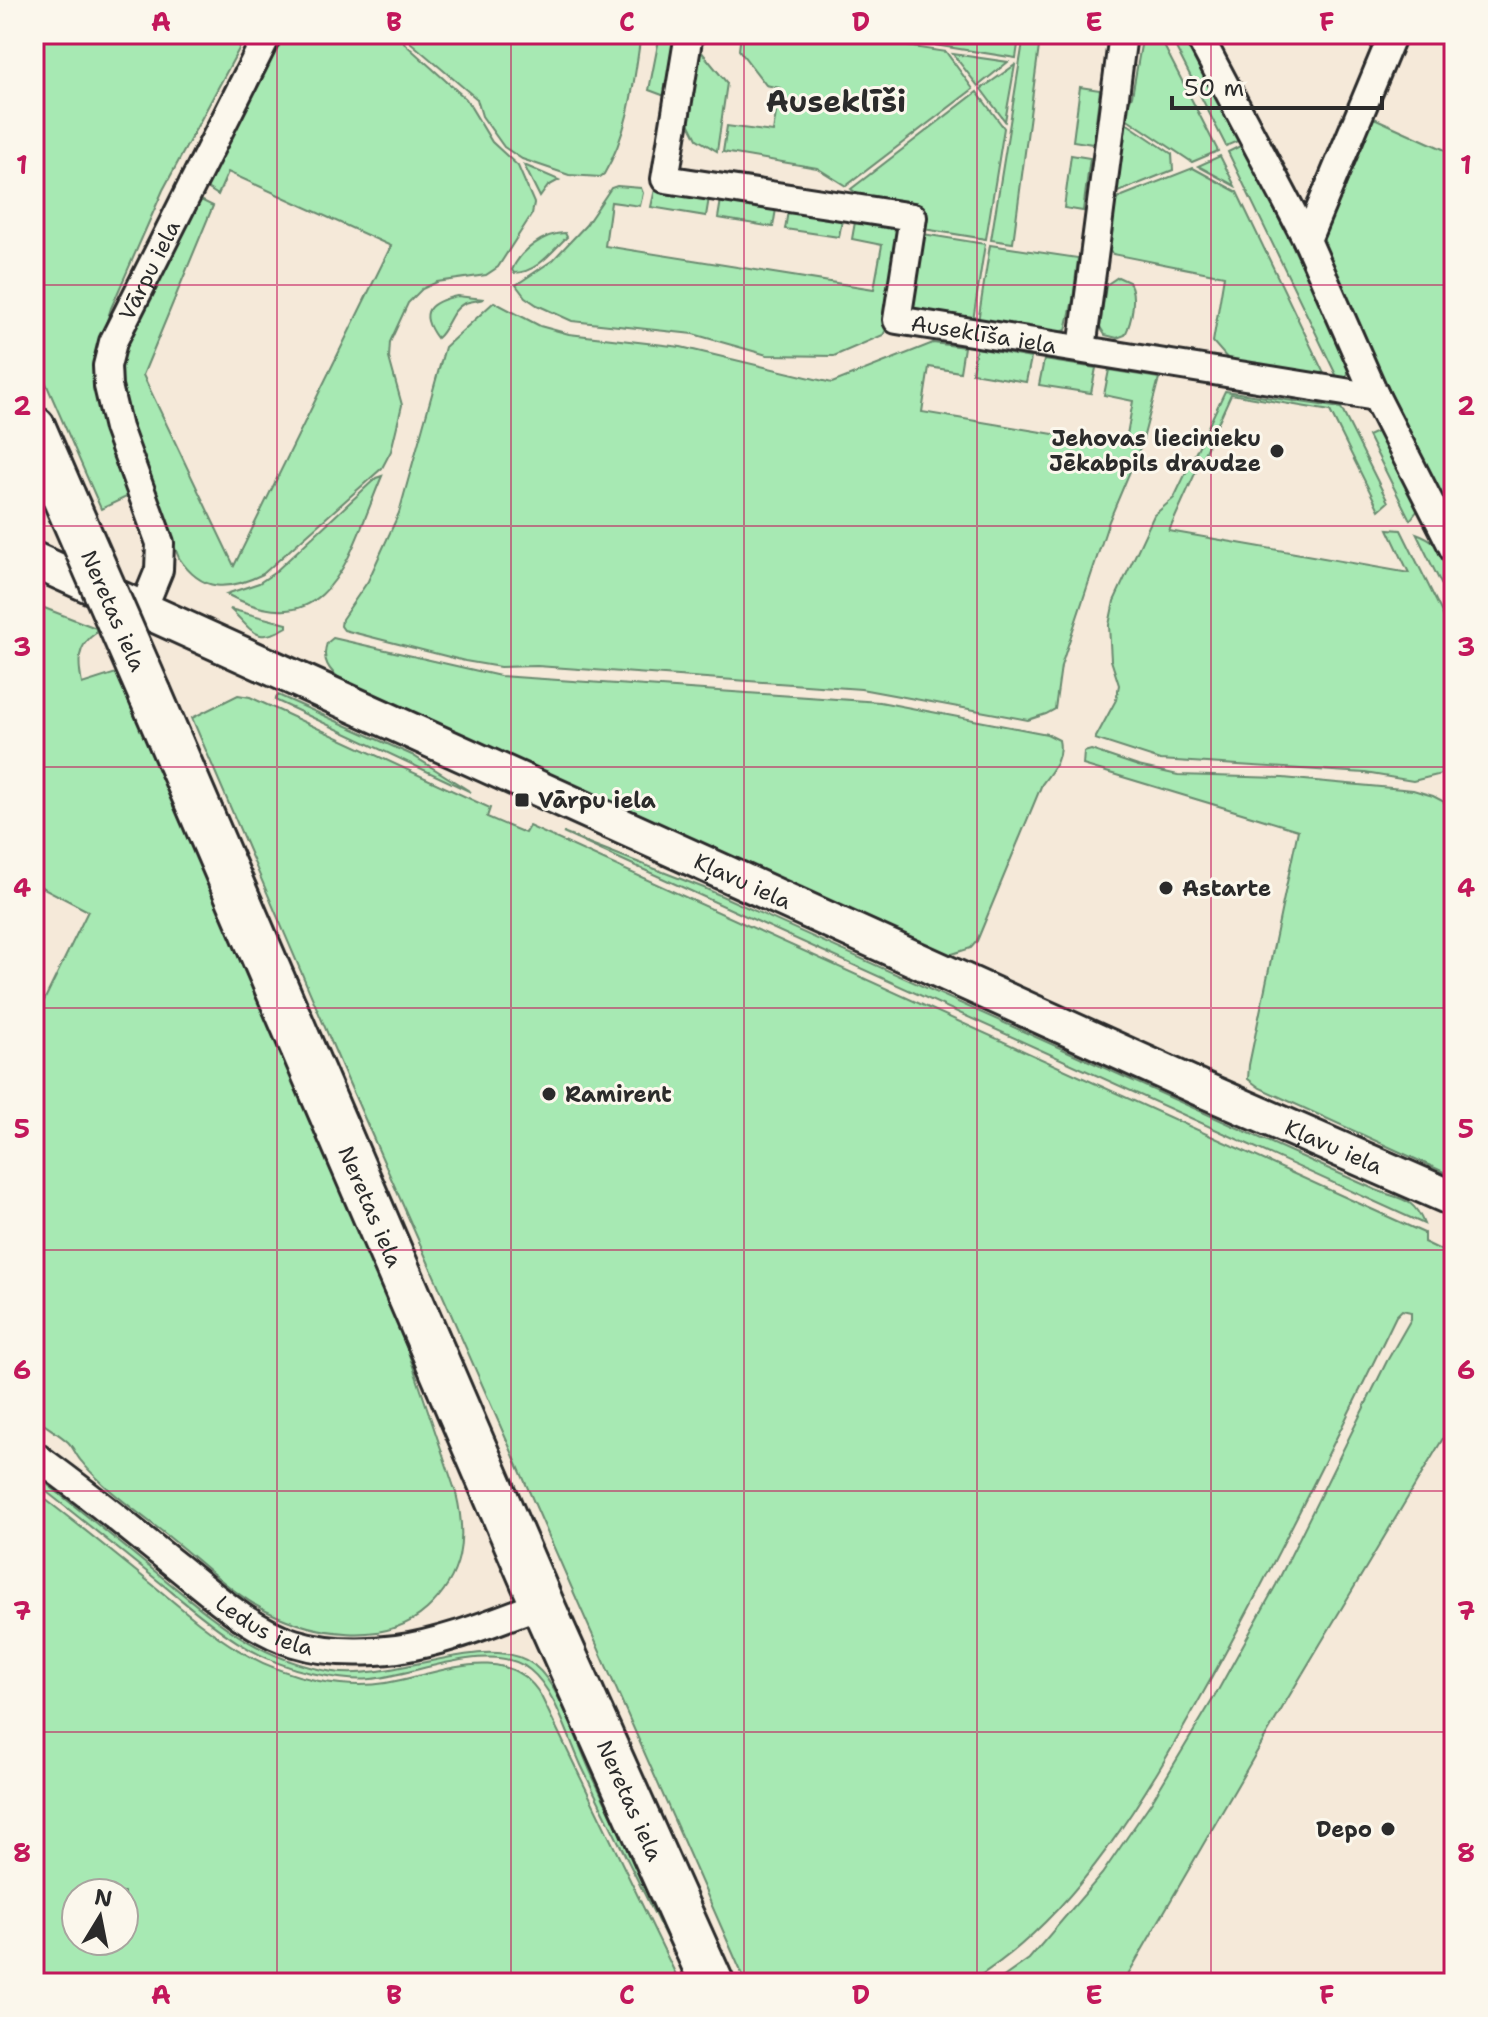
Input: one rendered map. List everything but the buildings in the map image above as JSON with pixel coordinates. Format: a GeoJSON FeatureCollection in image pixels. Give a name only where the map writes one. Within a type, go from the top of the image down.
{"type":"FeatureCollection","features":[{"type":"Feature","properties":{"kind":"main road","name":"Neretas iela"},"geometry":{"type":"LineString","coordinates":[[34,428],[542,1604],[712,1983]]}},
{"type":"Feature","properties":{"kind":"street","name":"Vārpu iela"},"geometry":{"type":"LineString","coordinates":[[143,609],[159,570],[160,543],[118,428],[108,386],[107,366],[113,342],[268,34]]}},
{"type":"Feature","properties":{"kind":"street","name":"Auseklīša iela"},"geometry":{"type":"LineString","coordinates":[[689,34],[665,179],[913,217],[897,320],[1376,397]]}},
{"type":"Feature","properties":{"kind":"street"},"geometry":{"type":"LineString","coordinates":[[1082,349],[1123,34]]}},
{"type":"Feature","properties":{"kind":"street"},"geometry":{"type":"LineString","coordinates":[[1198,34],[1307,240],[1376,397],[1454,550]]}},
{"type":"Feature","properties":{"kind":"street"},"geometry":{"type":"LineString","coordinates":[[1307,240],[1393,34]]}},
{"type":"Feature","properties":{"kind":"street","name":"Kļavu iela"},"geometry":{"type":"LineString","coordinates":[[34,560],[1202,1089],[1454,1199]]}},
{"type":"Feature","properties":{"kind":"street","name":"Ledus iela"},"geometry":{"type":"LineString","coordinates":[[34,1455],[212,1595],[258,1627],[294,1643],[332,1650],[367,1652],[399,1649],[460,1634],[542,1604]]}},
{"type":"Feature","properties":{"kind":"green space"},"geometry":{"type":"Polygon","coordinates":[[[34,34],[247,34],[163,190],[111,308],[96,355],[97,387],[133,494],[101,509],[34,356],[34,34]]]}},
{"type":"Feature","properties":{"kind":"green space"},"geometry":{"type":"Polygon","coordinates":[[[281,34],[400,34],[405,44],[466,99],[492,142],[518,166],[534,203],[532,214],[498,267],[486,275],[437,282],[422,289],[408,303],[390,342],[389,358],[402,405],[391,451],[382,468],[263,574],[238,584],[216,586],[197,578],[179,558],[135,447],[121,389],[122,365],[129,336],[197,198],[213,206],[143,375],[234,566],[391,246],[228,172],[218,195],[204,186],[281,34]]]}},
{"type":"Feature","properties":{"kind":"green space"},"geometry":{"type":"Polygon","coordinates":[[[407,34],[641,34],[625,124],[604,174],[600,177],[569,175],[522,159],[504,147],[482,116],[477,99],[410,42],[407,34]]]}},
{"type":"Feature","properties":{"kind":"green space"},"geometry":{"type":"Polygon","coordinates":[[[660,34],[681,34],[653,173],[665,96],[649,90],[660,34]]]}},
{"type":"Feature","properties":{"kind":"green space"},"geometry":{"type":"Polygon","coordinates":[[[741,34],[827,34],[946,52],[973,89],[846,186],[817,168],[723,152],[727,126],[773,132],[780,88],[766,85],[739,50],[741,34]]]}},
{"type":"Feature","properties":{"kind":"green space"},"geometry":{"type":"Polygon","coordinates":[[[866,34],[993,34],[1019,38],[1016,58],[866,34]]]}},
{"type":"Feature","properties":{"kind":"green space"},"geometry":{"type":"Polygon","coordinates":[[[1143,34],[1158,34],[1218,151],[1192,162],[1123,116],[1132,96],[1143,34]]]}},
{"type":"Feature","properties":{"kind":"green space"},"geometry":{"type":"Polygon","coordinates":[[[1169,34],[1187,34],[1240,140],[1226,146],[1169,34]]]}},
{"type":"Feature","properties":{"kind":"green space"},"geometry":{"type":"Polygon","coordinates":[[[1024,36],[1040,39],[1013,243],[991,240],[1024,36]]]}},
{"type":"Feature","properties":{"kind":"green space"},"geometry":{"type":"Polygon","coordinates":[[[700,50],[727,83],[717,151],[697,139],[689,123],[700,50]]]}},
{"type":"Feature","properties":{"kind":"green space"},"geometry":{"type":"Polygon","coordinates":[[[953,54],[1008,62],[978,86],[953,54]]]}},
{"type":"Feature","properties":{"kind":"green space"},"geometry":{"type":"Polygon","coordinates":[[[1015,65],[1005,121],[981,89],[1015,65]]]}},
{"type":"Feature","properties":{"kind":"green space"},"geometry":{"type":"Polygon","coordinates":[[[1080,87],[1100,90],[1093,144],[1073,141],[1080,87]]]}},
{"type":"Feature","properties":{"kind":"green space"},"geometry":{"type":"Polygon","coordinates":[[[977,92],[1004,128],[986,239],[924,229],[913,204],[860,196],[851,189],[977,92]]]}},
{"type":"Feature","properties":{"kind":"green space"},"geometry":{"type":"Polygon","coordinates":[[[1374,118],[1454,154],[1454,523],[1320,249],[1321,232],[1374,118]]]}},
{"type":"Feature","properties":{"kind":"green space"},"geometry":{"type":"Polygon","coordinates":[[[1123,121],[1172,154],[1173,170],[1113,194],[1123,121]]]}},
{"type":"Feature","properties":{"kind":"green space"},"geometry":{"type":"Polygon","coordinates":[[[1242,145],[1347,355],[1348,374],[1340,383],[1228,152],[1242,145]]]}},
{"type":"Feature","properties":{"kind":"green space"},"geometry":{"type":"Polygon","coordinates":[[[1071,155],[1090,158],[1083,211],[1064,208],[1071,155]]]}},
{"type":"Feature","properties":{"kind":"green space"},"geometry":{"type":"Polygon","coordinates":[[[1220,156],[1235,186],[1198,166],[1220,156]]]}},
{"type":"Feature","properties":{"kind":"green space"},"geometry":{"type":"Polygon","coordinates":[[[524,165],[559,180],[548,186],[540,197],[524,165]]]}},
{"type":"Feature","properties":{"kind":"green space"},"geometry":{"type":"Polygon","coordinates":[[[1193,168],[1237,192],[1329,384],[1238,365],[1227,358],[1213,342],[1224,276],[1113,254],[1108,250],[1112,200],[1193,168]]]}},
{"type":"Feature","properties":{"kind":"green space"},"geometry":{"type":"Polygon","coordinates":[[[611,188],[641,188],[643,193],[640,206],[611,202],[605,246],[874,289],[882,245],[852,239],[855,222],[900,229],[886,330],[883,335],[834,356],[767,355],[693,334],[572,321],[525,297],[516,285],[553,260],[586,225],[611,188]]]}},
{"type":"Feature","properties":{"kind":"green space"},"geometry":{"type":"Polygon","coordinates":[[[655,189],[709,198],[706,216],[651,207],[655,189]]]}},
{"type":"Feature","properties":{"kind":"green space"},"geometry":{"type":"Polygon","coordinates":[[[721,200],[776,209],[773,227],[718,218],[721,200]]]}},
{"type":"Feature","properties":{"kind":"green space"},"geometry":{"type":"Polygon","coordinates":[[[788,211],[842,220],[839,237],[785,229],[788,211]]]}},
{"type":"Feature","properties":{"kind":"green space"},"geometry":{"type":"Polygon","coordinates":[[[565,233],[567,237],[544,260],[530,269],[514,273],[512,270],[516,263],[534,244],[549,236],[565,233]]]}},
{"type":"Feature","properties":{"kind":"green space"},"geometry":{"type":"Polygon","coordinates":[[[923,234],[985,244],[972,327],[921,315],[911,303],[923,234]]]}},
{"type":"Feature","properties":{"kind":"green space"},"geometry":{"type":"Polygon","coordinates":[[[990,245],[1078,258],[1066,330],[1054,335],[977,328],[990,245]]]}},
{"type":"Feature","properties":{"kind":"green space"},"geometry":{"type":"Polygon","coordinates":[[[1118,277],[1129,282],[1133,301],[1128,329],[1125,335],[1117,338],[1105,335],[1100,327],[1106,285],[1118,277]]]}},
{"type":"Feature","properties":{"kind":"green space"},"geometry":{"type":"Polygon","coordinates":[[[457,296],[484,299],[459,307],[437,338],[428,321],[429,309],[440,301],[457,296]]]}},
{"type":"Feature","properties":{"kind":"green space"},"geometry":{"type":"Polygon","coordinates":[[[494,302],[540,326],[569,334],[681,347],[832,383],[933,343],[964,347],[960,372],[929,367],[922,412],[1125,446],[1133,401],[1104,395],[1109,370],[1159,378],[1142,443],[1109,521],[1061,666],[1055,709],[1028,720],[861,689],[537,666],[500,667],[344,630],[342,619],[368,581],[399,513],[445,347],[494,302]]]}},
{"type":"Feature","properties":{"kind":"green space"},"geometry":{"type":"Polygon","coordinates":[[[976,348],[1031,358],[1026,382],[972,373],[976,348]]]}},
{"type":"Feature","properties":{"kind":"green space"},"geometry":{"type":"Polygon","coordinates":[[[1044,360],[1096,368],[1091,393],[1039,385],[1044,360]]]}},
{"type":"Feature","properties":{"kind":"green space"},"geometry":{"type":"Polygon","coordinates":[[[1225,391],[1341,408],[1388,502],[1379,510],[1330,411],[1231,394],[1169,531],[1409,573],[1388,529],[1401,530],[1454,637],[1454,771],[1413,781],[1365,773],[1160,760],[1095,739],[1116,700],[1119,685],[1111,660],[1109,625],[1114,601],[1154,515],[1174,498],[1225,391]]]}},
{"type":"Feature","properties":{"kind":"green space"},"geometry":{"type":"Polygon","coordinates":[[[1381,430],[1418,502],[1418,510],[1410,520],[1368,436],[1381,430]]]}},
{"type":"Feature","properties":{"kind":"green space"},"geometry":{"type":"Polygon","coordinates":[[[382,476],[346,562],[331,584],[313,601],[290,610],[262,608],[226,594],[259,583],[274,573],[376,478],[382,476]]]}},
{"type":"Feature","properties":{"kind":"green space"},"geometry":{"type":"Polygon","coordinates":[[[1416,533],[1428,538],[1444,554],[1453,585],[1454,610],[1416,533]]]}},
{"type":"Feature","properties":{"kind":"green space"},"geometry":{"type":"Polygon","coordinates":[[[34,604],[96,628],[96,633],[89,638],[80,656],[82,684],[116,673],[123,679],[383,1278],[456,1493],[461,1526],[459,1556],[448,1583],[427,1609],[410,1621],[390,1629],[370,1633],[326,1631],[285,1619],[254,1604],[111,1491],[87,1468],[68,1442],[34,1417],[34,1021],[88,911],[34,883],[34,604]]]}},
{"type":"Feature","properties":{"kind":"green space"},"geometry":{"type":"Polygon","coordinates":[[[230,609],[287,624],[287,627],[276,633],[261,635],[230,609]]]}},
{"type":"Feature","properties":{"kind":"green space"},"geometry":{"type":"Polygon","coordinates":[[[333,638],[500,676],[880,702],[1047,734],[1059,740],[1060,747],[1056,764],[1042,784],[977,941],[971,948],[949,955],[711,851],[342,680],[333,673],[326,660],[325,649],[333,638]]]}},
{"type":"Feature","properties":{"kind":"green space"},"geometry":{"type":"Polygon","coordinates":[[[238,695],[250,697],[490,808],[487,817],[525,833],[529,826],[1424,1233],[1424,1242],[1447,1253],[1454,1248],[1454,1420],[1123,1983],[995,1983],[1029,1959],[1102,1874],[1152,1801],[1276,1585],[1411,1319],[1411,1312],[1402,1310],[1396,1316],[1264,1581],[1168,1755],[1112,1842],[1046,1922],[1009,1955],[968,1983],[746,1983],[342,1067],[192,718],[238,695]]]}},
{"type":"Feature","properties":{"kind":"green space"},"geometry":{"type":"Polygon","coordinates":[[[278,695],[412,755],[471,792],[275,700],[278,695]]]}},
{"type":"Feature","properties":{"kind":"green space"},"geometry":{"type":"Polygon","coordinates":[[[1091,750],[1178,775],[1283,778],[1413,790],[1454,807],[1454,1174],[1260,1088],[1248,1079],[1298,830],[1083,765],[1084,752],[1091,750]]]}},
{"type":"Feature","properties":{"kind":"green space"},"geometry":{"type":"Polygon","coordinates":[[[563,833],[704,888],[1376,1190],[1405,1200],[1415,1208],[1424,1224],[563,833]]]}},
{"type":"Feature","properties":{"kind":"green space"},"geometry":{"type":"Polygon","coordinates":[[[34,1474],[235,1634],[280,1657],[333,1672],[357,1673],[466,1654],[515,1656],[534,1665],[561,1702],[593,1777],[694,1983],[689,1983],[581,1765],[554,1701],[530,1670],[514,1661],[475,1658],[389,1676],[356,1679],[318,1674],[266,1658],[208,1621],[34,1482],[34,1474]]]}},
{"type":"Feature","properties":{"kind":"green space"},"geometry":{"type":"Polygon","coordinates":[[[34,1491],[230,1645],[293,1675],[319,1681],[369,1685],[470,1665],[491,1665],[510,1669],[527,1679],[541,1696],[680,1983],[34,1983],[34,1491]]]}},
{"type":"Feature","properties":{"kind":"place","name":"Jehovas liecinieku Jēkabpils draudze"},"geometry":{"type":"Point","coordinates":[1277,451]}},
{"type":"Feature","properties":{"kind":"place","name":"Vārpu iela"},"geometry":{"type":"Point","coordinates":[522,800]}},
{"type":"Feature","properties":{"kind":"place","name":"Astarte"},"geometry":{"type":"Point","coordinates":[1166,888]}},
{"type":"Feature","properties":{"kind":"place","name":"Ramirent"},"geometry":{"type":"Point","coordinates":[549,1094]}},
{"type":"Feature","properties":{"kind":"place","name":"Depo"},"geometry":{"type":"Point","coordinates":[1388,1829]}},
{"type":"Feature","properties":{"kind":"district","name":"Auseklīši"},"geometry":{"type":"Point","coordinates":[836,102]}}]}
